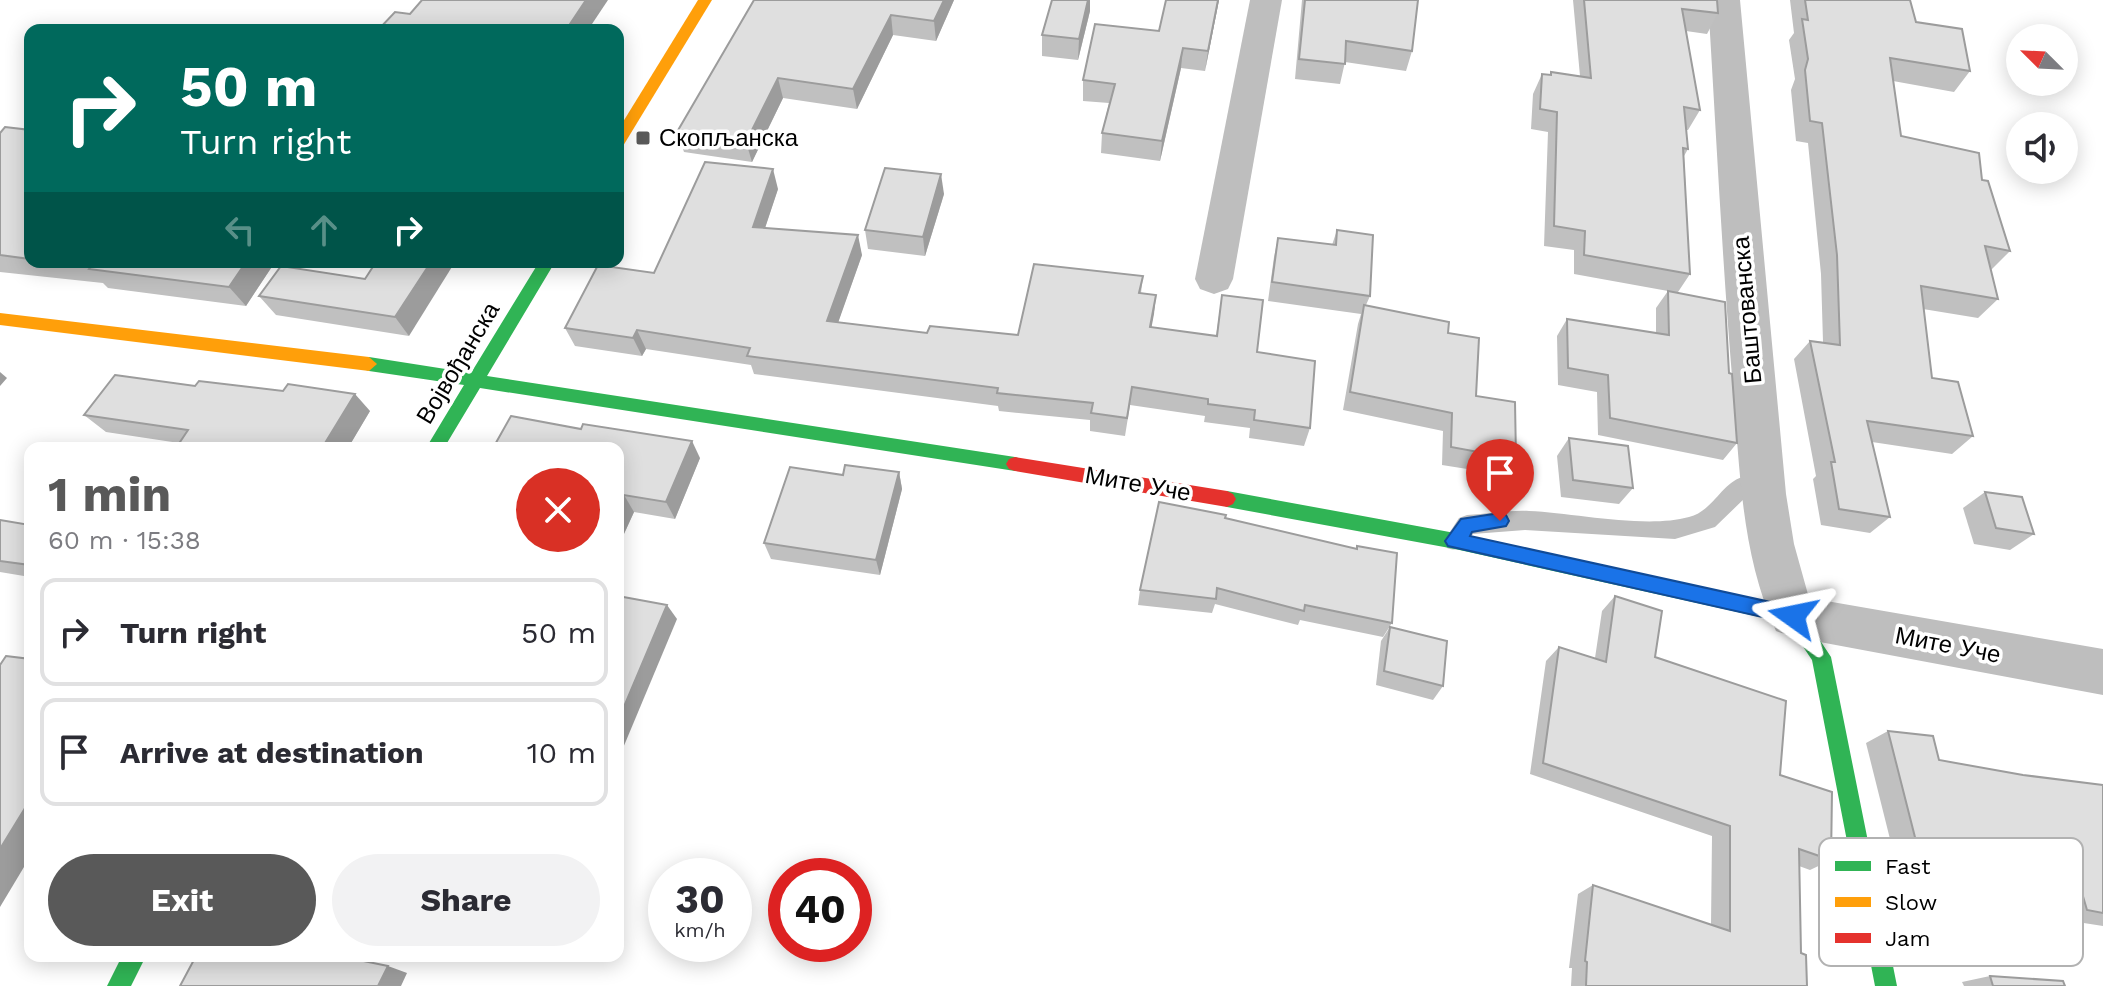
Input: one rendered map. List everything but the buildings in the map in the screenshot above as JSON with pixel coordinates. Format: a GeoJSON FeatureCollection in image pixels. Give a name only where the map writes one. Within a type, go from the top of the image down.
{"type":"FeatureCollection","features":[{"type":"Feature","properties":{"kind":"street"},"geometry":{"type":"LineString","coordinates":[[624,132],[705,0]]}},
{"type":"Feature","properties":{"kind":"street"},"geometry":{"type":"LineString","coordinates":[[1214,279],[1266,0]]}},
{"type":"Feature","properties":{"kind":"street","name":"Баштованска"},"geometry":{"type":"LineString","coordinates":[[1724,0],[1747,327],[1764,487],[1778,574],[1800,625],[1821,657],[1858,838]]}},
{"type":"Feature","properties":{"kind":"street","name":"Војвођанска"},"geometry":{"type":"LineString","coordinates":[[439,442],[543,268]]}},
{"type":"Feature","properties":{"kind":"street"},"geometry":{"type":"LineString","coordinates":[[0,319],[477,379]]}},
{"type":"Feature","properties":{"kind":"street","name":"Мите Уче"},"geometry":{"type":"LineString","coordinates":[[477,379],[1142,484],[1455,541],[1800,625],[2103,672]]}},
{"type":"Feature","properties":{"kind":"street"},"geometry":{"type":"LineString","coordinates":[[118,986],[132,962]]}},
{"type":"Feature","properties":{"kind":"street","name":"Баштованска"},"geometry":{"type":"LineString","coordinates":[[1882,966],[1886,986]]}},
{"type":"Feature","properties":{"kind":"lane"},"geometry":{"type":"LineString","coordinates":[[1455,541],[1467,525],[1500,521],[1660,531],[1683,529],[1714,518],[1742,486],[1764,487]]}},
{"type":"Feature","properties":{"kind":"traffic: fast"},"geometry":{"type":"LineString","coordinates":[[439,442],[543,268]]}},
{"type":"Feature","properties":{"kind":"traffic: fast"},"geometry":{"type":"LineString","coordinates":[[369,364],[1015,464]]}},
{"type":"Feature","properties":{"kind":"traffic: fast"},"geometry":{"type":"LineString","coordinates":[[1227,499],[1455,541],[1793,616],[1821,657],[1857,838]]}},
{"type":"Feature","properties":{"kind":"traffic: fast"},"geometry":{"type":"LineString","coordinates":[[118,986],[132,962]]}},
{"type":"Feature","properties":{"kind":"traffic: fast"},"geometry":{"type":"LineString","coordinates":[[1882,966],[1886,986]]}},
{"type":"Feature","properties":{"kind":"traffic: slow"},"geometry":{"type":"LineString","coordinates":[[624,132],[705,0]]}},
{"type":"Feature","properties":{"kind":"traffic: slow"},"geometry":{"type":"LineString","coordinates":[[0,319],[369,364]]}},
{"type":"Feature","properties":{"kind":"traffic: jam"},"geometry":{"type":"LineString","coordinates":[[1015,464],[1227,499]]}},
{"type":"Feature","properties":{"kind":"place","name":"Скопљанска"},"geometry":{"type":"Point","coordinates":[643,138]}},
{"type":"Feature","properties":{"kind":"route"},"geometry":{"type":"LineString","coordinates":[[1500,521],[1467,525],[1455,541],[1793,616]]}}]}
